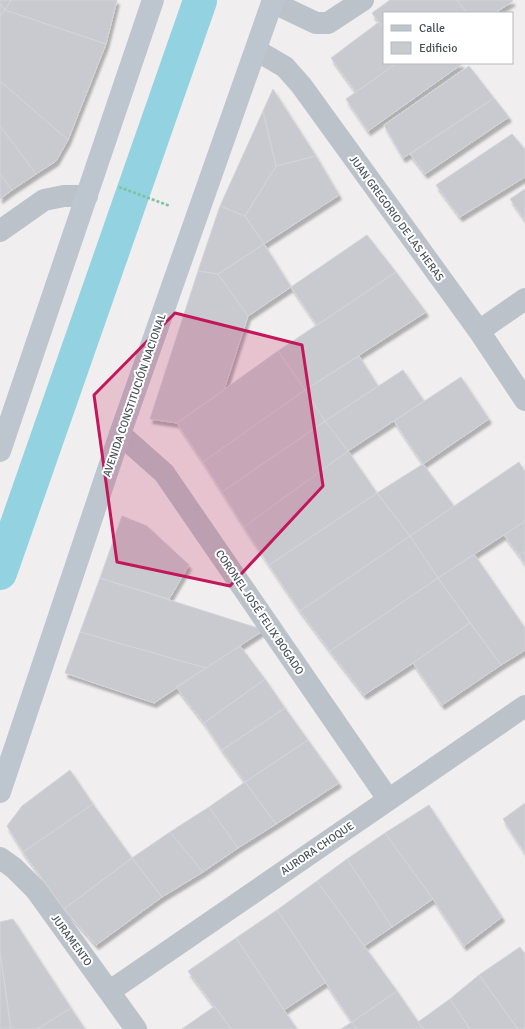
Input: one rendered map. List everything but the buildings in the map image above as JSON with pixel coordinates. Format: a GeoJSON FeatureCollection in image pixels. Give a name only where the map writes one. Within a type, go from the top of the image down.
{"type":"FeatureCollection","features":[{"type":"Feature","properties":{"kind":"main road"},"geometry":{"type":"LineString","coordinates":[[0,451],[153,0]]}},
{"type":"Feature","properties":{"kind":"main road","name":"AVENIDA CONSTITUCIÓN NACIONAL"},"geometry":{"type":"LineString","coordinates":[[0,792],[120,434],[273,1]]}},
{"type":"Feature","properties":{"kind":"street"},"geometry":{"type":"LineString","coordinates":[[273,1],[316,23],[328,24],[362,0]]}},
{"type":"Feature","properties":{"kind":"street","name":"JUAN GREGORIO DE LAS HERAS"},"geometry":{"type":"LineString","coordinates":[[256,50],[285,68],[301,85],[479,331],[525,400]]}},
{"type":"Feature","properties":{"kind":"street"},"geometry":{"type":"LineString","coordinates":[[0,231],[44,200],[64,196],[87,196]]}},
{"type":"Feature","properties":{"kind":"street"},"geometry":{"type":"LineString","coordinates":[[479,331],[525,299]]}},
{"type":"Feature","properties":{"kind":"street","name":"CORONEL JOSÉ FELIX BOGADO"},"geometry":{"type":"LineString","coordinates":[[120,434],[164,473],[388,799]]}},
{"type":"Feature","properties":{"kind":"street","name":"AURORA CHOQUE"},"geometry":{"type":"LineString","coordinates":[[110,991],[525,706]]}},
{"type":"Feature","properties":{"kind":"street","name":"JURAMENTO"},"geometry":{"type":"LineString","coordinates":[[0,858],[14,868],[36,890],[136,1029]]}},
{"type":"Feature","properties":{"kind":"path"},"geometry":{"type":"LineString","coordinates":[[116,186],[175,208]]}},
{"type":"Feature","properties":{"kind":"highlighted area"},"geometry":{"type":"Polygon","coordinates":[[[175,313],[302,345],[323,486],[230,586],[117,562],[94,395],[175,313]]]}},
{"type":"Feature","properties":{"kind":"waterway"},"geometry":{"type":"LineString","coordinates":[[0,573],[200,1]]}}]}
